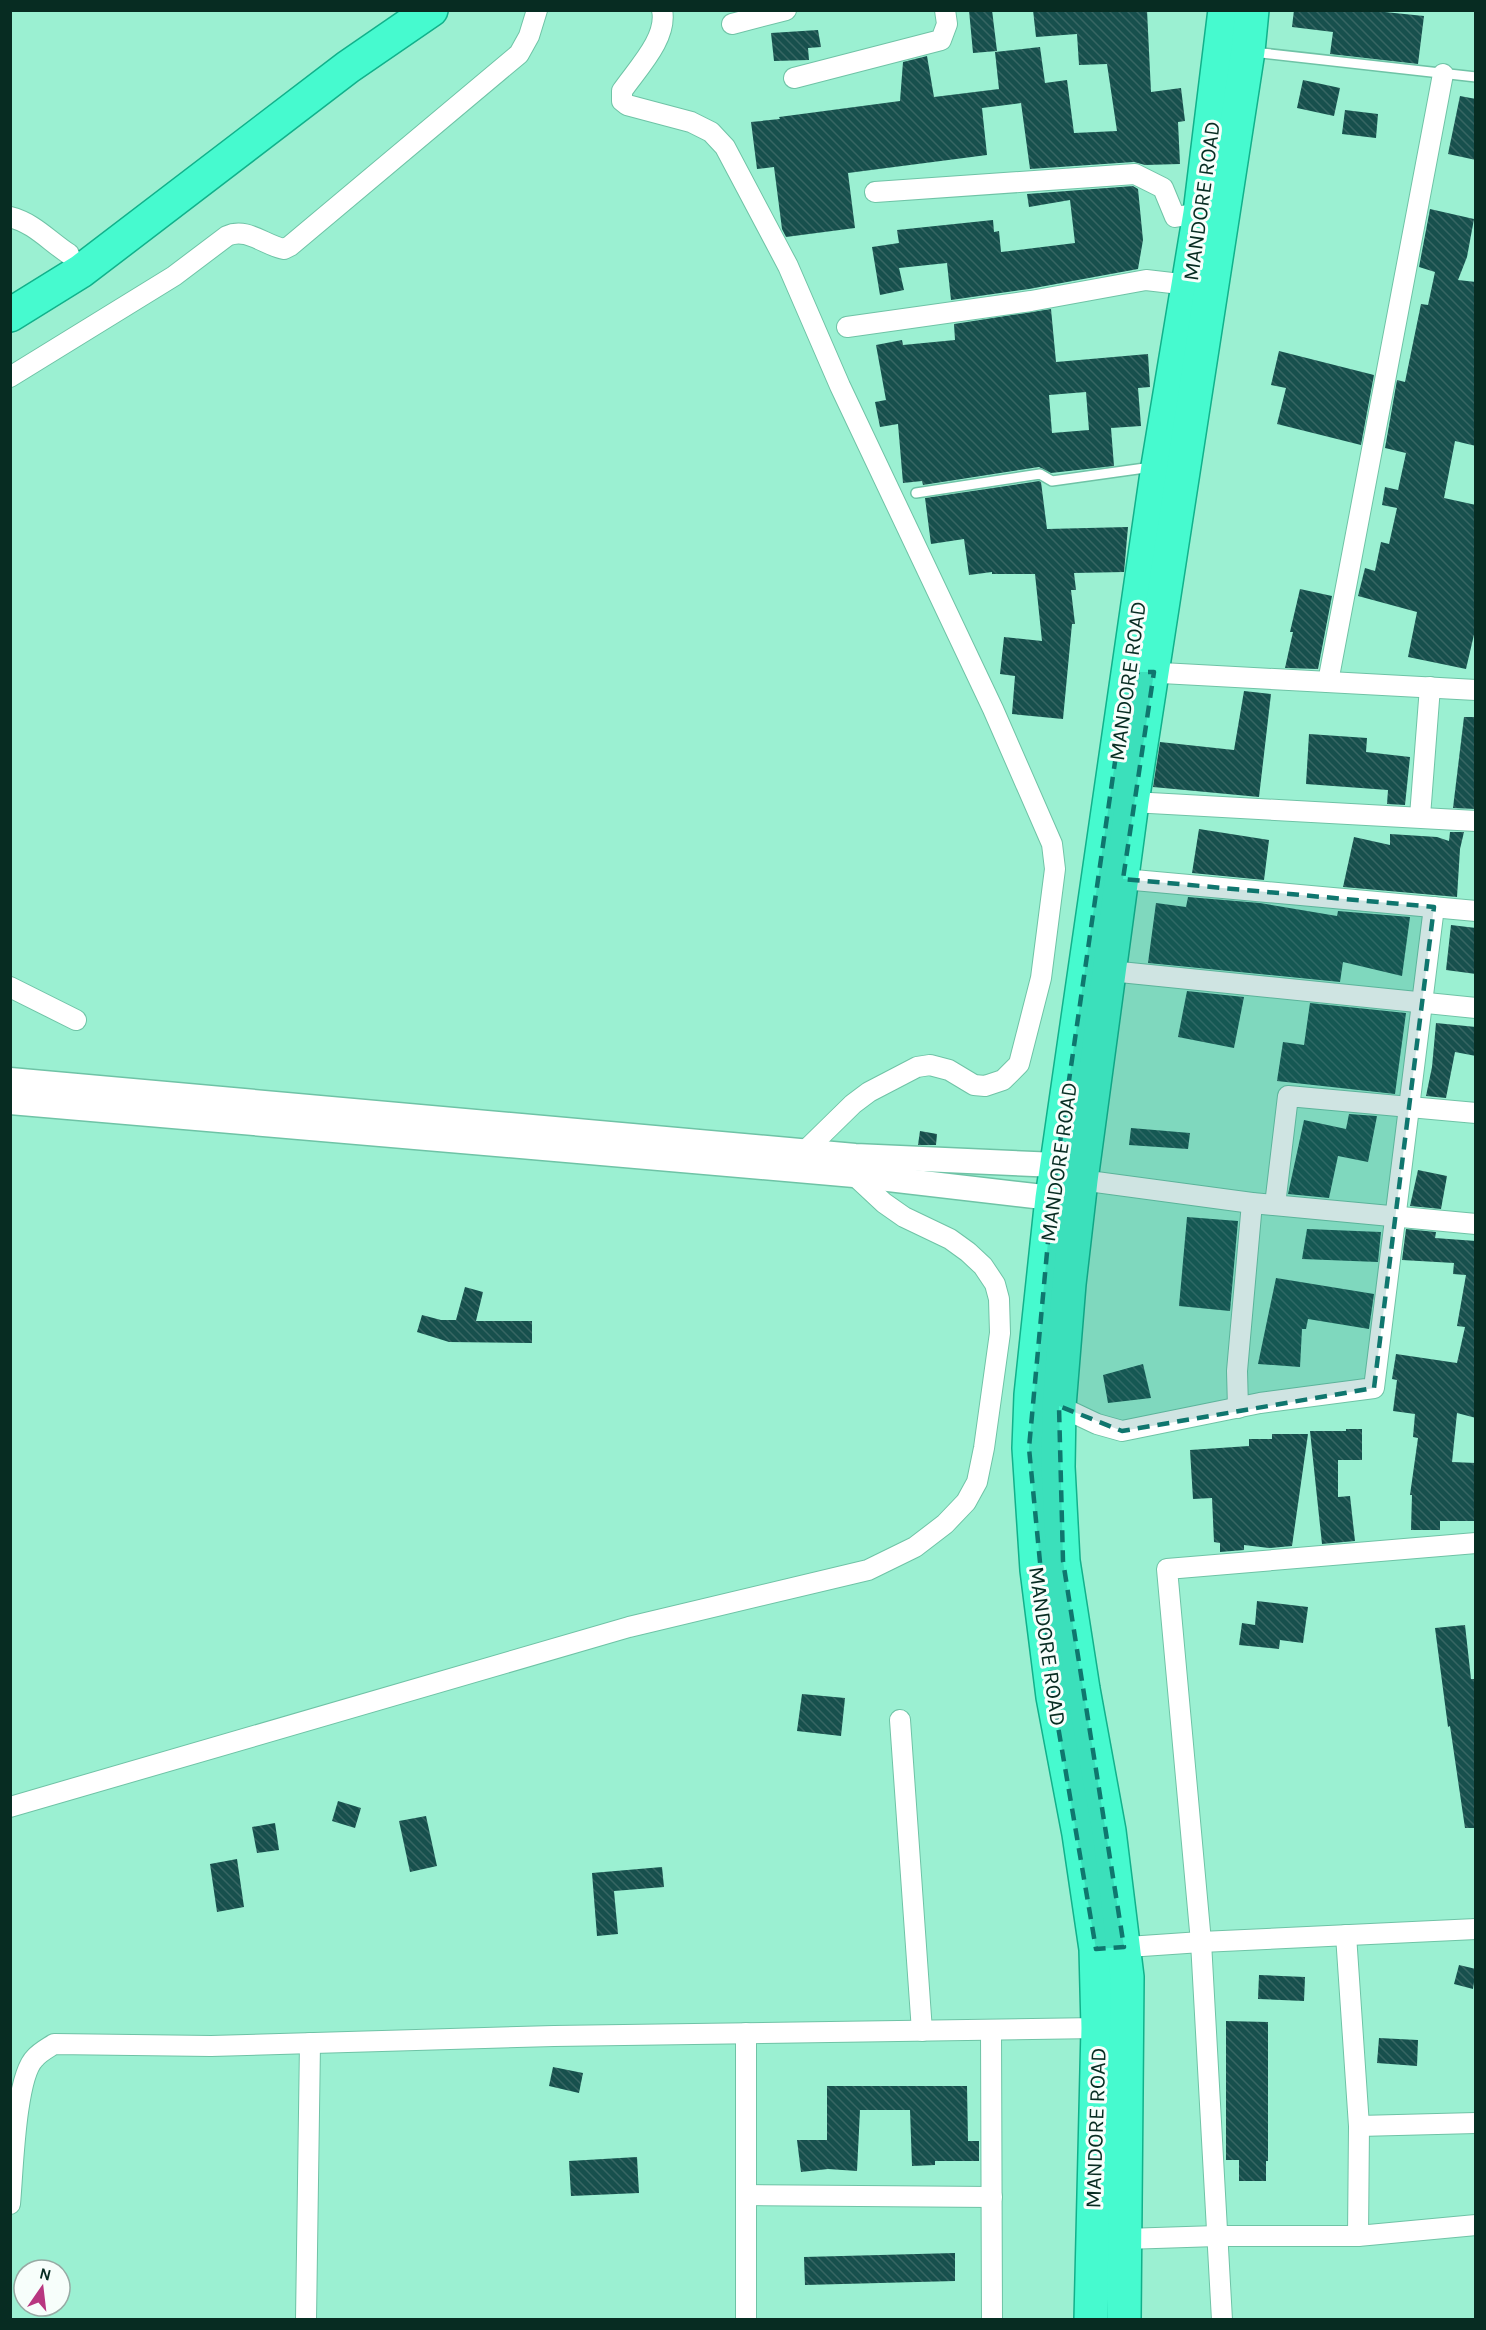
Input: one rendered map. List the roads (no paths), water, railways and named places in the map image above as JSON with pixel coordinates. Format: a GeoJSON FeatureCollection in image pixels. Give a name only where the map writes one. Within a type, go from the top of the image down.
{"type":"FeatureCollection","features":[{"type":"Feature","properties":{"kind":"highway"},"geometry":{"type":"LineString","coordinates":[[10,290],[69,254],[333,54],[396,10]]}},
{"type":"Feature","properties":{"kind":"highway"},"geometry":{"type":"LineString","coordinates":[[10,315],[81,271],[348,68],[431,10]]}},
{"type":"Feature","properties":{"kind":"highway","name":"MANDORE ROAD"},"geometry":{"type":"LineString","coordinates":[[1091,2319],[1098,2028],[1110,1948],[1109,1831],[1083,1689],[1064,1561],[1058,1467],[1059,1406],[1069,1284],[1069,1173],[1141,672],[1235,51],[1225,10]]}},
{"type":"Feature","properties":{"kind":"highway","name":"MANDORE ROAD"},"geometry":{"type":"LineString","coordinates":[[1124,2319],[1126,1977],[1110,1948],[1079,1834],[1053,1697],[1037,1570],[1029,1448],[1031,1395],[1052,1198],[1069,1173],[1110,971],[1123,879],[1132,802],[1158,466],[1200,213],[1235,51],[1252,10]]}},
{"type":"Feature","properties":{"kind":"street"},"geometry":{"type":"LineString","coordinates":[[10,377],[174,276],[235,232],[243,232],[270,246],[284,249],[290,246],[519,54],[530,36],[537,10]]}},
{"type":"Feature","properties":{"kind":"street"},"geometry":{"type":"LineString","coordinates":[[662,10],[664,21],[662,33],[622,91],[622,101],[627,105],[691,122],[711,132],[725,147],[788,266],[850,407],[993,709],[1052,844],[1055,868],[1041,978],[1019,1064],[1003,1080],[986,1086],[974,1085],[949,1070],[930,1065],[917,1067],[869,1092],[852,1104],[805,1151]]}},
{"type":"Feature","properties":{"kind":"street"},"geometry":{"type":"LineString","coordinates":[[732,24],[786,10]]}},
{"type":"Feature","properties":{"kind":"street"},"geometry":{"type":"LineString","coordinates":[[794,78],[941,40],[947,24],[945,10]]}},
{"type":"Feature","properties":{"kind":"street"},"geometry":{"type":"LineString","coordinates":[[1328,682],[1443,74]]}},
{"type":"Feature","properties":{"kind":"street"},"geometry":{"type":"LineString","coordinates":[[875,192],[1135,174],[1163,188],[1174,217],[1200,213]]}},
{"type":"Feature","properties":{"kind":"street"},"geometry":{"type":"LineString","coordinates":[[10,217],[27,221],[53,244],[69,254]]}},
{"type":"Feature","properties":{"kind":"street"},"geometry":{"type":"LineString","coordinates":[[847,327],[1031,301],[1146,280],[1189,285]]}},
{"type":"Feature","properties":{"kind":"street"},"geometry":{"type":"LineString","coordinates":[[1141,672],[1475,689]]}},
{"type":"Feature","properties":{"kind":"street"},"geometry":{"type":"LineString","coordinates":[[1420,816],[1430,687]]}},
{"type":"Feature","properties":{"kind":"street"},"geometry":{"type":"LineString","coordinates":[[1132,802],[1420,816],[1476,821]]}},
{"type":"Feature","properties":{"kind":"street"},"geometry":{"type":"LineString","coordinates":[[1123,879],[1476,911]]}},
{"type":"Feature","properties":{"kind":"street"},"geometry":{"type":"LineString","coordinates":[[1059,1406],[1097,1424],[1122,1431],[1238,1408],[1374,1388],[1434,907]]}},
{"type":"Feature","properties":{"kind":"street"},"geometry":{"type":"LineString","coordinates":[[1110,971],[1476,1008]]}},
{"type":"Feature","properties":{"kind":"street"},"geometry":{"type":"LineString","coordinates":[[10,987],[76,1020]]}},
{"type":"Feature","properties":{"kind":"street"},"geometry":{"type":"LineString","coordinates":[[10,1080],[805,1151],[1052,1198]]}},
{"type":"Feature","properties":{"kind":"street"},"geometry":{"type":"LineString","coordinates":[[1275,1205],[1288,1096],[1476,1113]]}},
{"type":"Feature","properties":{"kind":"street"},"geometry":{"type":"LineString","coordinates":[[10,1102],[854,1175],[913,1171],[1069,1173],[1252,1203],[1476,1224]]}},
{"type":"Feature","properties":{"kind":"street"},"geometry":{"type":"LineString","coordinates":[[10,1807],[629,1627],[868,1570],[915,1547],[945,1524],[966,1502],[977,1482],[1000,1333],[999,1299],[995,1284],[984,1266],[968,1252],[950,1239],[904,1217],[884,1203],[854,1175]]}},
{"type":"Feature","properties":{"kind":"street"},"geometry":{"type":"LineString","coordinates":[[1238,1408],[1237,1371],[1252,1203]]}},
{"type":"Feature","properties":{"kind":"street"},"geometry":{"type":"LineString","coordinates":[[1222,2319],[1201,1942],[1167,1569],[1476,1544]]}},
{"type":"Feature","properties":{"kind":"street"},"geometry":{"type":"LineString","coordinates":[[900,1720],[922,2031]]}},
{"type":"Feature","properties":{"kind":"street"},"geometry":{"type":"LineString","coordinates":[[1110,1948],[1476,1929]]}},
{"type":"Feature","properties":{"kind":"street"},"geometry":{"type":"LineString","coordinates":[[1346,1935],[1359,2126],[1358,2236]]}},
{"type":"Feature","properties":{"kind":"street"},"geometry":{"type":"LineString","coordinates":[[10,2204],[18,2117],[24,2083],[34,2058],[54,2044],[211,2046],[746,2033],[1098,2028]]}},
{"type":"Feature","properties":{"kind":"street"},"geometry":{"type":"LineString","coordinates":[[991,2030],[992,2319]]}},
{"type":"Feature","properties":{"kind":"street"},"geometry":{"type":"LineString","coordinates":[[746,2033],[746,2319]]}},
{"type":"Feature","properties":{"kind":"street"},"geometry":{"type":"LineString","coordinates":[[306,2319],[310,2043]]}},
{"type":"Feature","properties":{"kind":"street"},"geometry":{"type":"LineString","coordinates":[[1359,2126],[1476,2123]]}},
{"type":"Feature","properties":{"kind":"street"},"geometry":{"type":"LineString","coordinates":[[746,2196],[992,2197]]}},
{"type":"Feature","properties":{"kind":"street"},"geometry":{"type":"LineString","coordinates":[[1125,2239],[1217,2236],[1358,2236],[1476,2225]]}},
{"type":"Feature","properties":{"kind":"lane"},"geometry":{"type":"LineString","coordinates":[[1235,51],[1476,77]]}},
{"type":"Feature","properties":{"kind":"lane"},"geometry":{"type":"LineString","coordinates":[[916,493],[1040,474],[1052,481],[1158,466]]}}]}
